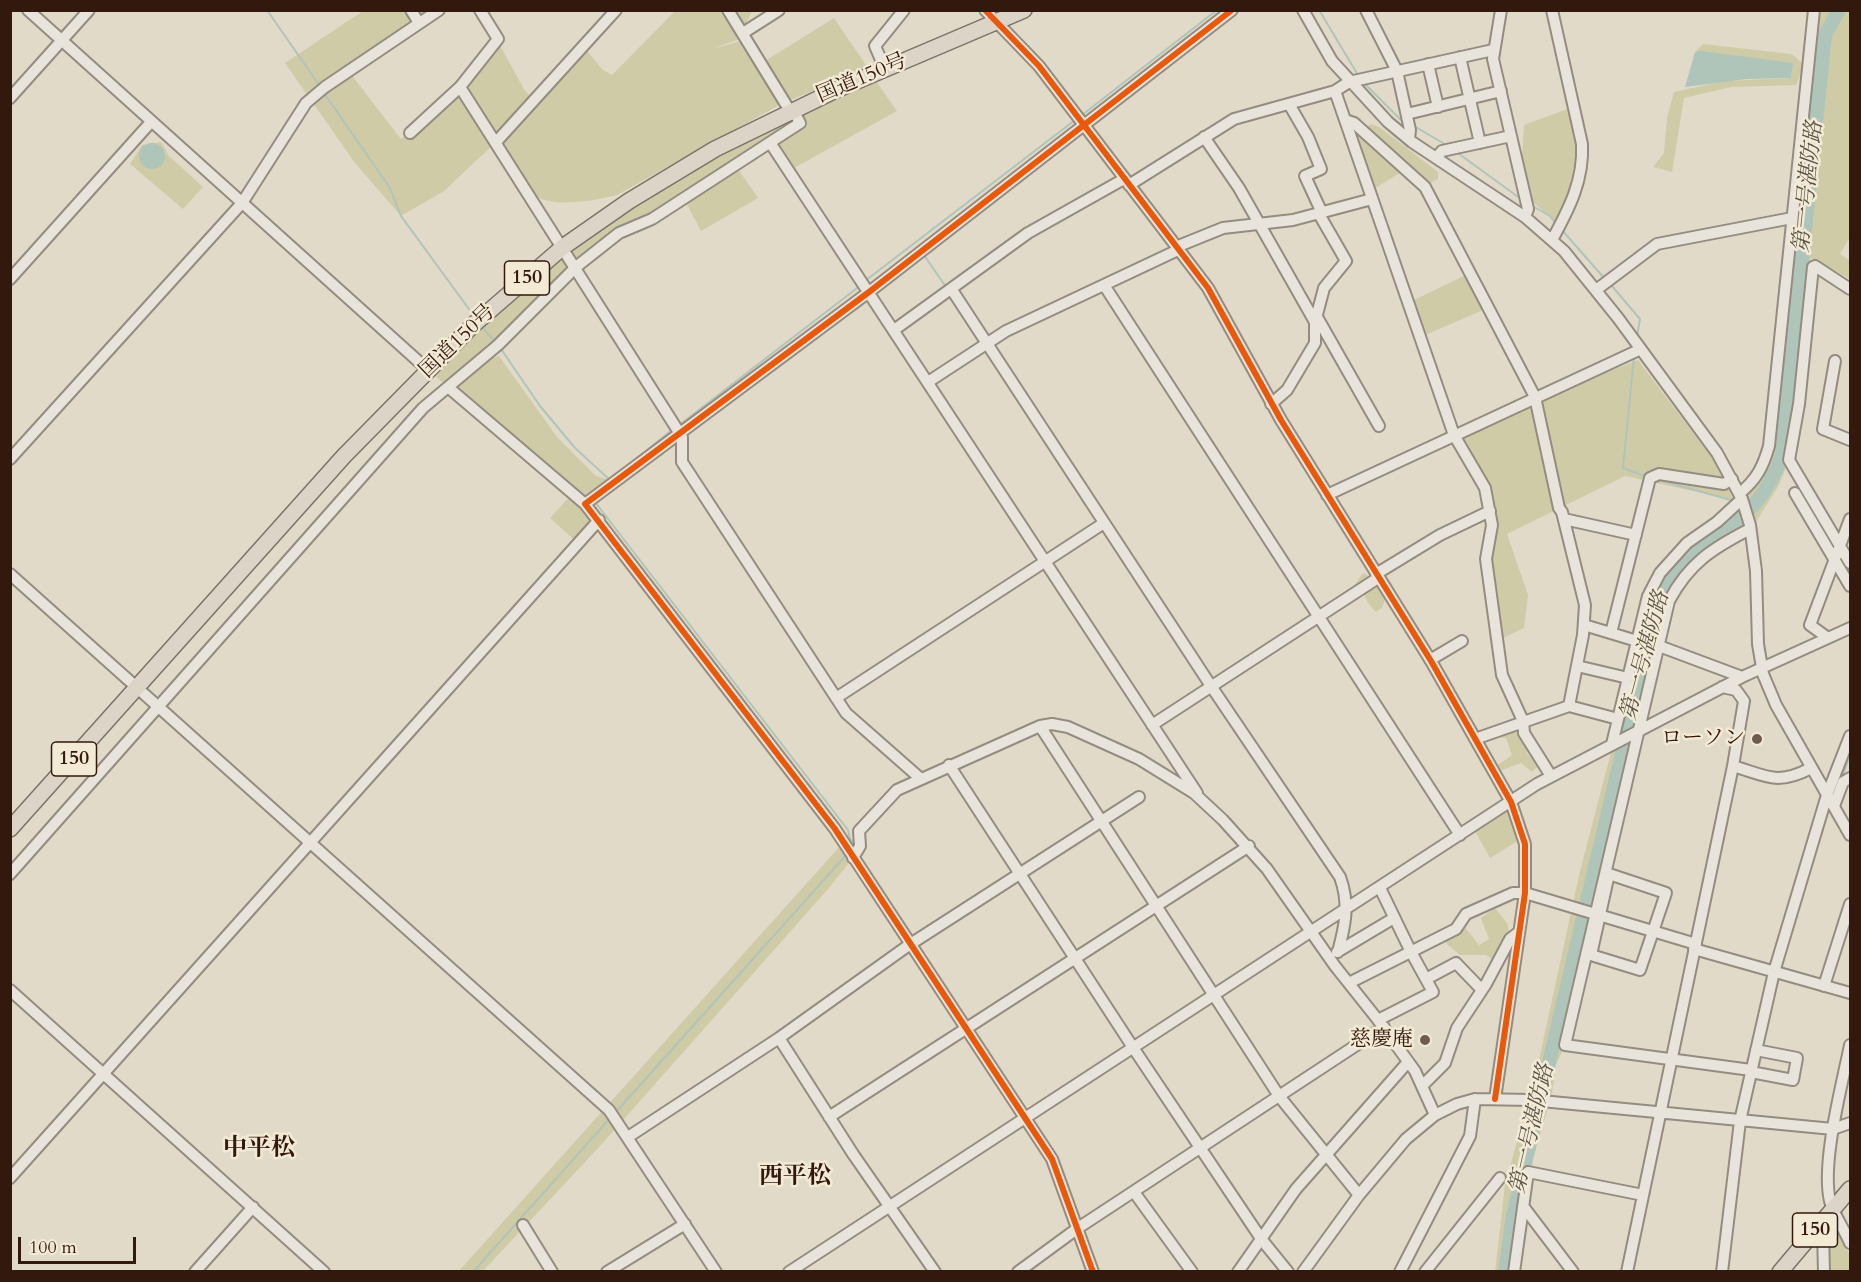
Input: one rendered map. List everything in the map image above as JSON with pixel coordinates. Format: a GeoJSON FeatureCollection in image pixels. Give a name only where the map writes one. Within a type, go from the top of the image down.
{"type":"FeatureCollection","features":[{"type":"Feature","properties":{"kind":"highway","name":"国道150号"},"geometry":{"type":"LineString","coordinates":[[10,829],[344,456],[472,326],[563,247],[669,176],[792,110],[885,69],[991,16],[1023,10]]}},
{"type":"Feature","properties":{"kind":"highway","name":"150"},"geometry":{"type":"LineString","coordinates":[[1780,1272],[1851,1190]]}},
{"type":"Feature","properties":{"kind":"street"},"geometry":{"type":"LineString","coordinates":[[28,10],[428,370]]}},
{"type":"Feature","properties":{"kind":"street"},"geometry":{"type":"LineString","coordinates":[[10,98],[89,10]]}},
{"type":"Feature","properties":{"kind":"street"},"geometry":{"type":"LineString","coordinates":[[411,10],[419,23]]}},
{"type":"Feature","properties":{"kind":"street"},"geometry":{"type":"LineString","coordinates":[[10,459],[242,203],[306,103],[325,87],[439,10]]}},
{"type":"Feature","properties":{"kind":"street"},"geometry":{"type":"LineString","coordinates":[[410,133],[460,87],[498,39],[480,10]]}},
{"type":"Feature","properties":{"kind":"street"},"geometry":{"type":"LineString","coordinates":[[496,141],[616,10]]}},
{"type":"Feature","properties":{"kind":"street"},"geometry":{"type":"LineString","coordinates":[[10,874],[423,408],[505,339],[576,267],[619,233],[652,219],[771,144],[800,123],[728,10]]}},
{"type":"Feature","properties":{"kind":"street"},"geometry":{"type":"LineString","coordinates":[[743,33],[779,10]]}},
{"type":"Feature","properties":{"kind":"street"},"geometry":{"type":"LineString","coordinates":[[885,69],[875,46],[904,10]]}},
{"type":"Feature","properties":{"kind":"street"},"geometry":{"type":"LineString","coordinates":[[592,500],[677,430],[869,292],[1232,10]]}},
{"type":"Feature","properties":{"kind":"street"},"geometry":{"type":"LineString","coordinates":[[1303,10],[1332,61],[1388,123],[1525,217],[1552,240],[1596,290],[1717,453],[1741,496],[1750,527],[1756,571],[1761,668],[1776,705],[1851,835]]}},
{"type":"Feature","properties":{"kind":"street"},"geometry":{"type":"LineString","coordinates":[[1366,10],[1397,71],[1410,130],[1409,139]]}},
{"type":"Feature","properties":{"kind":"street"},"geometry":{"type":"LineString","coordinates":[[1373,23],[1376,21],[1377,10]]}},
{"type":"Feature","properties":{"kind":"street"},"geometry":{"type":"LineString","coordinates":[[1501,10],[1493,50],[1528,208],[1525,217]]}},
{"type":"Feature","properties":{"kind":"street"},"geometry":{"type":"LineString","coordinates":[[1552,10],[1582,144],[1583,160],[1581,177],[1574,196],[1552,240]]}},
{"type":"Feature","properties":{"kind":"street"},"geometry":{"type":"LineString","coordinates":[[1614,743],[1648,596],[1660,573],[1687,543],[1718,522],[1754,482],[1763,468],[1769,446],[1814,10]]}},
{"type":"Feature","properties":{"kind":"street"},"geometry":{"type":"LineString","coordinates":[[991,16],[1039,66],[1208,288],[1271,404],[1430,660],[1510,801],[1525,844],[1525,893],[1495,1099]]}},
{"type":"Feature","properties":{"kind":"street"},"geometry":{"type":"LineString","coordinates":[[894,330],[1028,233],[1126,182],[1234,119],[1335,92],[1349,82],[1493,50]]}},
{"type":"Feature","properties":{"kind":"street"},"geometry":{"type":"LineString","coordinates":[[1460,57],[1480,143]]}},
{"type":"Feature","properties":{"kind":"street"},"geometry":{"type":"LineString","coordinates":[[1428,64],[1438,107]]}},
{"type":"Feature","properties":{"kind":"street"},"geometry":{"type":"LineString","coordinates":[[460,87],[677,430],[682,462],[846,714],[921,779]]}},
{"type":"Feature","properties":{"kind":"street"},"geometry":{"type":"LineString","coordinates":[[1335,92],[1454,435],[1485,488],[1492,525],[1486,559],[1502,675],[1523,721],[1524,733],[1551,776]]}},
{"type":"Feature","properties":{"kind":"street"},"geometry":{"type":"LineString","coordinates":[[1407,114],[1501,92]]}},
{"type":"Feature","properties":{"kind":"street"},"geometry":{"type":"LineString","coordinates":[[1271,404],[1287,390],[1315,343],[1316,319],[1324,288],[1346,261],[1321,214],[1305,176],[1321,169],[1308,138],[1289,104]]}},
{"type":"Feature","properties":{"kind":"street"},"geometry":{"type":"LineString","coordinates":[[1345,120],[1354,123],[1425,187],[1535,398],[1559,508],[1564,519],[1585,605],[1584,625],[1569,706]]}},
{"type":"Feature","properties":{"kind":"street"},"geometry":{"type":"LineString","coordinates":[[10,279],[151,122]]}},
{"type":"Feature","properties":{"kind":"street"},"geometry":{"type":"LineString","coordinates":[[1436,158],[1452,149],[1511,136]]}},
{"type":"Feature","properties":{"kind":"street"},"geometry":{"type":"LineString","coordinates":[[1204,137],[1239,188],[1258,224],[1379,426]]}},
{"type":"Feature","properties":{"kind":"street"},"geometry":{"type":"LineString","coordinates":[[771,144],[858,280],[869,292],[1202,800]]}},
{"type":"Feature","properties":{"kind":"street"},"geometry":{"type":"LineString","coordinates":[[928,382],[1006,331],[1223,228],[1321,214],[1372,199]]}},
{"type":"Feature","properties":{"kind":"street"},"geometry":{"type":"LineString","coordinates":[[1596,290],[1657,244],[1792,218]]}},
{"type":"Feature","properties":{"kind":"street"},"geometry":{"type":"LineString","coordinates":[[1851,290],[1815,266],[1813,267],[1799,404],[1790,460],[1851,563]]}},
{"type":"Feature","properties":{"kind":"street"},"geometry":{"type":"LineString","coordinates":[[1104,285],[1460,835]]}},
{"type":"Feature","properties":{"kind":"street"},"geometry":{"type":"LineString","coordinates":[[951,290],[1211,686],[1340,877],[1346,893],[1347,909],[1334,955]]}},
{"type":"Feature","properties":{"kind":"street"},"geometry":{"type":"LineString","coordinates":[[1327,495],[1641,349]]}},
{"type":"Feature","properties":{"kind":"street"},"geometry":{"type":"LineString","coordinates":[[1835,361],[1823,429],[1851,440]]}},
{"type":"Feature","properties":{"kind":"street"},"geometry":{"type":"LineString","coordinates":[[449,388],[592,500],[599,520],[828,820],[1024,1121],[1052,1160],[1093,1272]]}},
{"type":"Feature","properties":{"kind":"street"},"geometry":{"type":"LineString","coordinates":[[1611,633],[1650,478],[1659,474],[1724,484],[1732,479]]}},
{"type":"Feature","properties":{"kind":"street"},"geometry":{"type":"LineString","coordinates":[[1796,494],[1851,586]]}},
{"type":"Feature","properties":{"kind":"street"},"geometry":{"type":"LineString","coordinates":[[1152,725],[1440,535],[1490,511]]}},
{"type":"Feature","properties":{"kind":"street"},"geometry":{"type":"LineString","coordinates":[[1564,519],[1636,535]]}},
{"type":"Feature","properties":{"kind":"street"},"geometry":{"type":"LineString","coordinates":[[1828,638],[1810,625],[1851,519]]}},
{"type":"Feature","properties":{"kind":"street"},"geometry":{"type":"LineString","coordinates":[[10,1178],[599,520]]}},
{"type":"Feature","properties":{"kind":"street"},"geometry":{"type":"LineString","coordinates":[[836,698],[1104,523]]}},
{"type":"Feature","properties":{"kind":"street"},"geometry":{"type":"LineString","coordinates":[[1750,527],[1721,544],[1686,572],[1669,601],[1565,1046],[1753,1072],[1793,1080],[1797,1058],[1758,1051]]}},
{"type":"Feature","properties":{"kind":"street"},"geometry":{"type":"LineString","coordinates":[[10,574],[613,1115],[716,1272]]}},
{"type":"Feature","properties":{"kind":"street"},"geometry":{"type":"LineString","coordinates":[[1584,625],[1637,641]]}},
{"type":"Feature","properties":{"kind":"street"},"geometry":{"type":"LineString","coordinates":[[789,1272],[1551,776],[1742,677],[1851,628]]}},
{"type":"Feature","properties":{"kind":"street"},"geometry":{"type":"LineString","coordinates":[[1430,660],[1462,640]]}},
{"type":"Feature","properties":{"kind":"street"},"geometry":{"type":"LineString","coordinates":[[1659,646],[1742,677]]}},
{"type":"Feature","properties":{"kind":"street"},"geometry":{"type":"LineString","coordinates":[[1577,666],[1628,678]]}},
{"type":"Feature","properties":{"kind":"street"},"geometry":{"type":"LineString","coordinates":[[1627,1272],[1733,766],[1744,701],[1736,690],[1722,687]]}},
{"type":"Feature","properties":{"kind":"street"},"geometry":{"type":"LineString","coordinates":[[1475,739],[1569,706],[1618,719]]}},
{"type":"Feature","properties":{"kind":"street"},"geometry":{"type":"LineString","coordinates":[[853,858],[860,846],[859,831],[897,790],[1040,726],[1052,724],[1068,727],[1096,738],[1139,759],[1202,800],[1249,846],[1311,932],[1334,955],[1349,983],[1381,1024],[1422,1086],[1435,1114]]}},
{"type":"Feature","properties":{"kind":"street"},"geometry":{"type":"LineString","coordinates":[[1040,726],[1279,1096],[1359,1195]]}},
{"type":"Feature","properties":{"kind":"street"},"geometry":{"type":"LineString","coordinates":[[1722,1272],[1740,1121],[1827,795],[1851,736]]}},
{"type":"Feature","properties":{"kind":"street"},"geometry":{"type":"LineString","coordinates":[[949,765],[1134,1049],[1263,1241],[1288,1272]]}},
{"type":"Feature","properties":{"kind":"street"},"geometry":{"type":"LineString","coordinates":[[1733,766],[1779,779],[1792,778],[1811,768]]}},
{"type":"Feature","properties":{"kind":"street"},"geometry":{"type":"LineString","coordinates":[[1834,806],[1842,782],[1851,777]]}},
{"type":"Feature","properties":{"kind":"street"},"geometry":{"type":"LineString","coordinates":[[628,1137],[779,1038],[909,945],[1139,797]]}},
{"type":"Feature","properties":{"kind":"street"},"geometry":{"type":"LineString","coordinates":[[829,1117],[1249,846]]}},
{"type":"Feature","properties":{"kind":"street"},"geometry":{"type":"LineString","coordinates":[[1610,874],[1666,894],[1654,931],[1640,970],[1591,955],[1596,913],[1610,874]]}},
{"type":"Feature","properties":{"kind":"street"},"geometry":{"type":"LineString","coordinates":[[1018,1272],[1078,1228],[1279,1096],[1381,1024],[1434,992],[1410,952],[1380,888]]}},
{"type":"Feature","properties":{"kind":"street"},"geometry":{"type":"LineString","coordinates":[[1349,983],[1456,929],[1466,914],[1513,893],[1525,893],[1654,931],[1695,947],[1778,973],[1851,993]]}},
{"type":"Feature","properties":{"kind":"street"},"geometry":{"type":"LineString","coordinates":[[1824,986],[1851,904]]}},
{"type":"Feature","properties":{"kind":"street"},"geometry":{"type":"LineString","coordinates":[[1334,955],[1394,918]]}},
{"type":"Feature","properties":{"kind":"street"},"geometry":{"type":"LineString","coordinates":[[1422,1086],[1450,1056],[1451,1038],[1482,990],[1510,939],[1519,932]]}},
{"type":"Feature","properties":{"kind":"street"},"geometry":{"type":"LineString","coordinates":[[1426,979],[1456,963],[1482,990]]}},
{"type":"Feature","properties":{"kind":"street"},"geometry":{"type":"LineString","coordinates":[[10,990],[324,1272]]}},
{"type":"Feature","properties":{"kind":"street"},"geometry":{"type":"LineString","coordinates":[[779,1038],[829,1117],[934,1272]]}},
{"type":"Feature","properties":{"kind":"street"},"geometry":{"type":"LineString","coordinates":[[1851,1046],[1833,1130],[1829,1190],[1833,1209],[1851,1243]]}},
{"type":"Feature","properties":{"kind":"street"},"geometry":{"type":"LineString","coordinates":[[1238,1272],[1263,1241],[1296,1189],[1329,1159],[1406,1063]]}},
{"type":"Feature","properties":{"kind":"street"},"geometry":{"type":"LineString","coordinates":[[1838,1108],[1851,1094]]}},
{"type":"Feature","properties":{"kind":"street"},"geometry":{"type":"LineString","coordinates":[[1400,1272],[1470,1136],[1475,1099]]}},
{"type":"Feature","properties":{"kind":"street"},"geometry":{"type":"LineString","coordinates":[[1303,1272],[1359,1195],[1413,1132],[1435,1114],[1475,1099],[1546,1101],[1833,1130],[1851,1123]]}},
{"type":"Feature","properties":{"kind":"street"},"geometry":{"type":"LineString","coordinates":[[1514,1272],[1528,1172],[1643,1195]]}},
{"type":"Feature","properties":{"kind":"street"},"geometry":{"type":"LineString","coordinates":[[1425,1272],[1500,1178]]}},
{"type":"Feature","properties":{"kind":"street"},"geometry":{"type":"LineString","coordinates":[[1134,1192],[1192,1272]]}},
{"type":"Feature","properties":{"kind":"street"},"geometry":{"type":"LineString","coordinates":[[1523,1206],[1573,1272]]}},
{"type":"Feature","properties":{"kind":"street"},"geometry":{"type":"LineString","coordinates":[[195,1272],[254,1207]]}},
{"type":"Feature","properties":{"kind":"street"},"geometry":{"type":"LineString","coordinates":[[608,1272],[685,1224]]}},
{"type":"Feature","properties":{"kind":"street"},"geometry":{"type":"LineString","coordinates":[[523,1225],[552,1272]]}},
{"type":"Feature","properties":{"kind":"street"},"geometry":{"type":"LineString","coordinates":[[1819,1226],[1823,1232],[1824,1272]]}},
{"type":"Feature","properties":{"kind":"shaded area"},"geometry":{"type":"Polygon","coordinates":[[[363,11],[443,11],[350,73],[401,139],[453,94],[497,40],[524,89],[534,101],[587,51],[603,70],[612,75],[675,11],[752,11],[739,39],[712,49],[741,41],[757,66],[834,18],[868,68],[781,104],[617,195],[574,202],[552,202],[542,199],[524,183],[496,142],[444,191],[401,216],[355,163],[285,63],[363,11]]]}},
{"type":"Feature","properties":{"kind":"shaded area"},"geometry":{"type":"Polygon","coordinates":[[[1822,11],[1850,11],[1850,237],[1840,254],[1850,261],[1850,279],[1811,258],[1811,284],[1789,460],[1779,485],[1752,528],[1721,544],[1669,601],[1566,1043],[1556,1065],[1552,1094],[1527,1178],[1514,1271],[1495,1272],[1505,1185],[1537,1069],[1580,871],[1656,580],[1764,473],[1812,31],[1822,11]]]}},
{"type":"Feature","properties":{"kind":"shaded area"},"geometry":{"type":"Polygon","coordinates":[[[1703,44],[1792,54],[1804,65],[1796,85],[1731,87],[1684,98],[1672,172],[1653,167],[1664,153],[1667,118],[1674,92],[1725,81],[1791,78],[1792,63],[1695,52],[1703,44]]]}},
{"type":"Feature","properties":{"kind":"shaded area"},"geometry":{"type":"Polygon","coordinates":[[[1695,52],[1793,63],[1791,78],[1747,79],[1685,87],[1695,52]]]}},
{"type":"Feature","properties":{"kind":"shaded area"},"geometry":{"type":"Polygon","coordinates":[[[876,81],[897,111],[794,168],[773,138],[736,166],[758,198],[701,231],[684,199],[619,233],[576,267],[491,358],[499,356],[557,437],[596,476],[610,480],[585,501],[428,370],[450,348],[645,197],[741,142],[876,81]]]}},
{"type":"Feature","properties":{"kind":"shaded area"},"geometry":{"type":"Polygon","coordinates":[[[1573,107],[1582,169],[1560,224],[1526,197],[1521,176],[1524,125],[1573,107]]]}},
{"type":"Feature","properties":{"kind":"shaded area"},"geometry":{"type":"Polygon","coordinates":[[[1354,123],[1366,128],[1371,124],[1379,127],[1438,172],[1438,179],[1429,184],[1406,169],[1374,189],[1354,123]]]}},
{"type":"Feature","properties":{"kind":"shaded area"},"geometry":{"type":"Polygon","coordinates":[[[161,142],[169,156],[203,187],[183,209],[130,164],[142,145],[161,142]]]}},
{"type":"Feature","properties":{"kind":"shaded area"},"geometry":{"type":"Polygon","coordinates":[[[152,143],[162,146],[165,156],[162,166],[152,169],[142,166],[139,156],[142,146],[152,143]]]}},
{"type":"Feature","properties":{"kind":"shaded area"},"geometry":{"type":"Polygon","coordinates":[[[1470,273],[1488,308],[1425,335],[1414,300],[1470,273]]]}},
{"type":"Feature","properties":{"kind":"shaded area"},"geometry":{"type":"Polygon","coordinates":[[[1638,360],[1724,474],[1734,500],[1625,476],[1507,534],[1528,595],[1524,628],[1503,638],[1486,559],[1492,525],[1485,488],[1454,435],[1535,397],[1556,490],[1541,399],[1638,360]]]}},
{"type":"Feature","properties":{"kind":"shaded area"},"geometry":{"type":"Polygon","coordinates":[[[573,493],[599,520],[578,543],[550,518],[573,493]]]}},
{"type":"Feature","properties":{"kind":"shaded area"},"geometry":{"type":"Polygon","coordinates":[[[1363,573],[1380,582],[1386,597],[1382,608],[1376,612],[1356,583],[1363,573]]]}},
{"type":"Feature","properties":{"kind":"shaded area"},"geometry":{"type":"Polygon","coordinates":[[[1523,724],[1527,753],[1538,766],[1532,772],[1521,763],[1494,773],[1498,765],[1512,755],[1506,738],[1488,737],[1523,724]]]}},
{"type":"Feature","properties":{"kind":"shaded area"},"geometry":{"type":"Polygon","coordinates":[[[1507,810],[1519,840],[1490,858],[1475,831],[1507,810]]]}},
{"type":"Feature","properties":{"kind":"shaded area"},"geometry":{"type":"Polygon","coordinates":[[[859,835],[856,854],[828,889],[601,1145],[483,1271],[458,1272],[841,845],[859,835]]]}},
{"type":"Feature","properties":{"kind":"shaded area"},"geometry":{"type":"Polygon","coordinates":[[[1495,908],[1507,923],[1510,935],[1495,961],[1486,955],[1460,955],[1447,944],[1445,938],[1464,926],[1479,945],[1489,939],[1481,918],[1495,908]]]}},
{"type":"Feature","properties":{"kind":"shaded area"},"geometry":{"type":"Polygon","coordinates":[[[1834,1225],[1850,1255],[1850,1271],[1831,1271],[1827,1231],[1834,1225]]]}},
{"type":"Feature","properties":{"kind":"waterway"},"geometry":{"type":"LineString","coordinates":[[267,10],[319,85]]}},
{"type":"Feature","properties":{"kind":"waterway"},"geometry":{"type":"LineString","coordinates":[[1082,115],[1217,10]]}},
{"type":"Feature","properties":{"kind":"waterway"},"geometry":{"type":"LineString","coordinates":[[1319,10],[1358,75]]}},
{"type":"Feature","properties":{"kind":"waterway","name":"第一号湛防路"},"geometry":{"type":"LineString","coordinates":[[1505,1272],[1513,1215],[1658,600],[1673,569],[1689,555],[1725,531],[1755,503],[1777,469],[1782,455],[1825,35],[1839,10]]}},
{"type":"Feature","properties":{"kind":"waterway"},"geometry":{"type":"LineString","coordinates":[[1363,82],[1403,122]]}},
{"type":"Feature","properties":{"kind":"waterway"},"geometry":{"type":"LineString","coordinates":[[324,93],[390,188],[401,216],[474,316]]}},
{"type":"Feature","properties":{"kind":"waterway"},"geometry":{"type":"LineString","coordinates":[[865,281],[1075,120]]}},
{"type":"Feature","properties":{"kind":"waterway"},"geometry":{"type":"LineString","coordinates":[[1414,126],[1448,146]]}},
{"type":"Feature","properties":{"kind":"waterway"},"geometry":{"type":"LineString","coordinates":[[1455,151],[1521,199]]}},
{"type":"Feature","properties":{"kind":"waterway"},"geometry":{"type":"LineString","coordinates":[[1531,205],[1550,216],[1557,225]]}},
{"type":"Feature","properties":{"kind":"waterway"},"geometry":{"type":"LineString","coordinates":[[1561,229],[1605,279]]}},
{"type":"Feature","properties":{"kind":"waterway"},"geometry":{"type":"LineString","coordinates":[[924,255],[946,287]]}},
{"type":"Feature","properties":{"kind":"waterway"},"geometry":{"type":"LineString","coordinates":[[678,426],[861,285]]}},
{"type":"Feature","properties":{"kind":"waterway"},"geometry":{"type":"LineString","coordinates":[[1611,285],[1640,319],[1637,337]]}},
{"type":"Feature","properties":{"kind":"waterway"},"geometry":{"type":"LineString","coordinates":[[481,326],[495,342]]}},
{"type":"Feature","properties":{"kind":"waterway"},"geometry":{"type":"LineString","coordinates":[[501,349],[540,406],[575,448],[610,480]]}},
{"type":"Feature","properties":{"kind":"waterway"},"geometry":{"type":"LineString","coordinates":[[1634,357],[1623,468],[1647,477]]}},
{"type":"Feature","properties":{"kind":"waterway"},"geometry":{"type":"LineString","coordinates":[[621,471],[673,429]]}},
{"type":"Feature","properties":{"kind":"waterway"},"geometry":{"type":"LineString","coordinates":[[1656,479],[1734,501]]}},
{"type":"Feature","properties":{"kind":"waterway"},"geometry":{"type":"LineString","coordinates":[[595,502],[848,830],[852,847]]}},
{"type":"Feature","properties":{"kind":"waterway"},"geometry":{"type":"LineString","coordinates":[[1844,564],[1850,574]]}},
{"type":"Feature","properties":{"kind":"waterway"},"geometry":{"type":"LineString","coordinates":[[1842,777],[1850,756]]}},
{"type":"Feature","properties":{"kind":"waterway"},"geometry":{"type":"LineString","coordinates":[[615,1113],[847,854]]}},
{"type":"Feature","properties":{"kind":"waterway"},"geometry":{"type":"LineString","coordinates":[[1332,1157],[1407,1069]]}},
{"type":"Feature","properties":{"kind":"waterway"},"geometry":{"type":"LineString","coordinates":[[473,1272],[611,1117]]}},
{"type":"Feature","properties":{"kind":"waterway"},"geometry":{"type":"LineString","coordinates":[[1294,1200],[1328,1161]]}},
{"type":"Feature","properties":{"kind":"cycle path"},"geometry":{"type":"LineString","coordinates":[[985,10],[1039,66],[1208,288],[1281,420],[1431,661],[1511,802],[1525,844],[1525,893],[1495,1099]]}},
{"type":"Feature","properties":{"kind":"cycle path"},"geometry":{"type":"LineString","coordinates":[[1093,1272],[1052,1159],[835,829],[585,504],[869,292],[1232,10]]}},
{"type":"Feature","properties":{"kind":"place","name":"ローソン"},"geometry":{"type":"Point","coordinates":[1757,739]}},
{"type":"Feature","properties":{"kind":"place","name":"慈慶庵"},"geometry":{"type":"Point","coordinates":[1425,1040]}},
{"type":"Feature","properties":{"kind":"district","name":"中平松"},"geometry":{"type":"Point","coordinates":[259,1149]}},
{"type":"Feature","properties":{"kind":"district","name":"西平松"},"geometry":{"type":"Point","coordinates":[795,1177]}}]}
